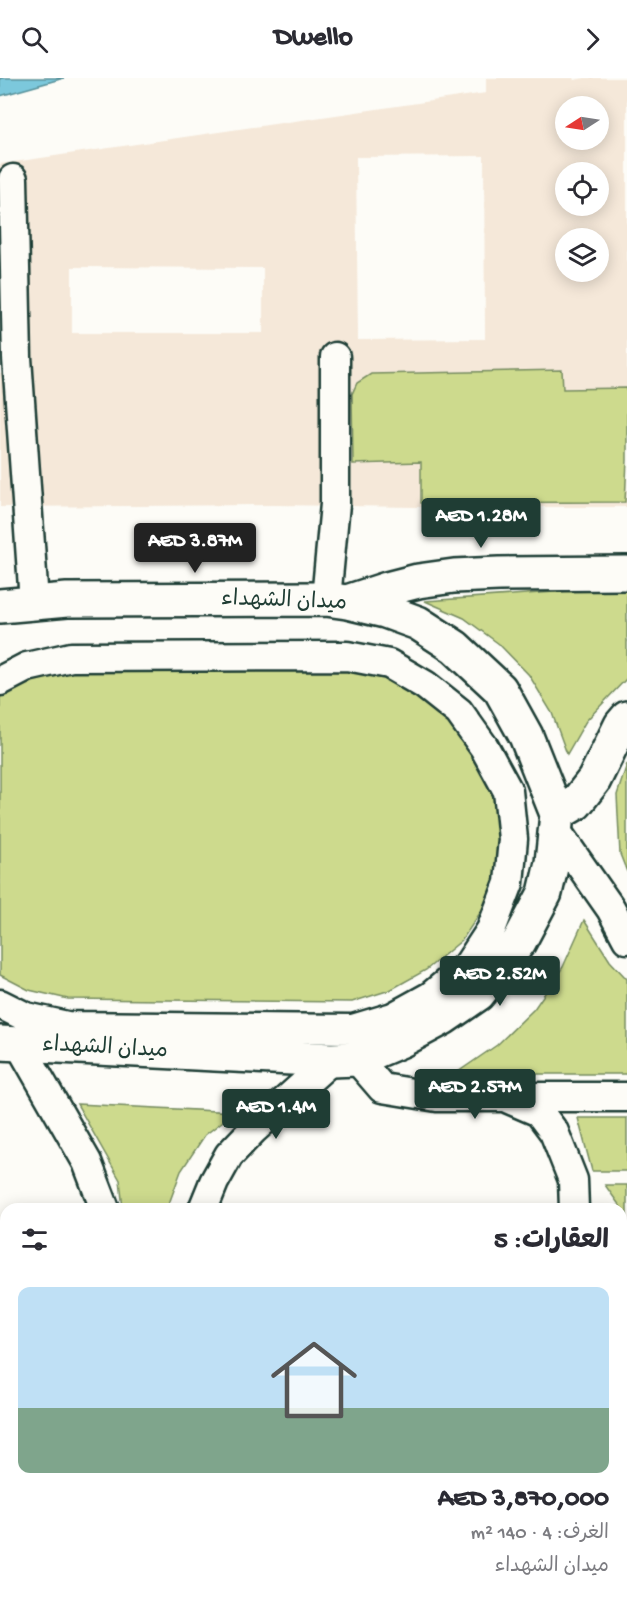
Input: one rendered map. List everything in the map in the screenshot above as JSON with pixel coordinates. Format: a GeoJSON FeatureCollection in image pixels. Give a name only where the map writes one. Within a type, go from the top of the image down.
{"type":"FeatureCollection","features":[{"type":"Feature","properties":{"kind":"main road"},"geometry":{"type":"LineString","coordinates":[[337,601],[418,581],[454,576],[627,573]]}},
{"type":"Feature","properties":{"kind":"main road","name":"ميدان الشهداء"},"geometry":{"type":"LineString","coordinates":[[0,606],[78,600],[337,601],[385,611],[418,623],[455,647],[500,689],[526,736],[556,821],[552,863],[545,893],[519,942],[478,994],[443,1018],[402,1040],[344,1060],[10,1044]]}},
{"type":"Feature","properties":{"kind":"main road"},"geometry":{"type":"LineString","coordinates":[[556,821],[576,803],[594,780],[621,725],[627,718]]}},
{"type":"Feature","properties":{"kind":"street"},"geometry":{"type":"LineString","coordinates":[[13,179],[17,358],[34,603]]}},
{"type":"Feature","properties":{"kind":"street"},"geometry":{"type":"LineString","coordinates":[[335,357],[337,601]]}},
{"type":"Feature","properties":{"kind":"street"},"geometry":{"type":"LineString","coordinates":[[0,681],[27,667],[71,657],[347,656],[389,663],[425,685],[459,712],[484,747],[508,791],[513,839],[509,883],[491,930],[468,965],[431,996],[393,1017],[353,1029],[67,1026],[26,1017],[0,1004]]}},
{"type":"Feature","properties":{"kind":"street"},"geometry":{"type":"LineString","coordinates":[[556,821],[627,939]]}},
{"type":"Feature","properties":{"kind":"street"},"geometry":{"type":"LineString","coordinates":[[10,1044],[87,1162],[103,1203]]}},
{"type":"Feature","properties":{"kind":"street"},"geometry":{"type":"LineString","coordinates":[[205,1203],[229,1155],[261,1122],[344,1060],[382,1088],[437,1097],[627,1097]]}},
{"type":"Feature","properties":{"kind":"street"},"geometry":{"type":"LineString","coordinates":[[504,1097],[538,1112],[554,1132],[573,1180],[586,1203]]}},
{"type":"Feature","properties":{"kind":"street"},"geometry":{"type":"LineString","coordinates":[[573,1180],[574,1203]]}},
{"type":"Feature","properties":{"kind":"shaded area"},"geometry":{"type":"Polygon","coordinates":[[[486,78],[573,78],[574,80],[627,78],[627,507],[273,505],[0,507],[0,373],[9,372],[0,227],[0,164],[486,93],[486,78]],[[484,156],[356,157],[358,340],[485,339],[484,156]],[[72,267],[72,333],[263,333],[263,268],[72,267]]]}},
{"type":"Feature","properties":{"kind":"green space"},"geometry":{"type":"Polygon","coordinates":[[[562,370],[563,389],[627,388],[625,502],[421,503],[421,462],[353,464],[352,394],[357,383],[371,374],[562,370]]]}},
{"type":"Feature","properties":{"kind":"green space"},"geometry":{"type":"Polygon","coordinates":[[[627,587],[627,678],[586,721],[567,754],[552,713],[529,675],[499,644],[464,618],[425,601],[627,587]]]}},
{"type":"Feature","properties":{"kind":"green space"},"geometry":{"type":"Polygon","coordinates":[[[387,653],[500,775],[501,862],[484,907],[462,940],[426,970],[390,990],[352,1002],[68,999],[29,990],[0,975],[0,672],[387,653]]]}},
{"type":"Feature","properties":{"kind":"green space"},"geometry":{"type":"Polygon","coordinates":[[[627,764],[627,872],[620,854],[617,795],[627,764]]]}},
{"type":"Feature","properties":{"kind":"green space"},"geometry":{"type":"Polygon","coordinates":[[[584,920],[610,961],[627,979],[627,1074],[455,1074],[497,1045],[534,1009],[563,967],[584,920]]]}},
{"type":"Feature","properties":{"kind":"green space"},"geometry":{"type":"Polygon","coordinates":[[[77,1104],[235,1112],[205,1135],[181,1171],[169,1203],[122,1203],[120,1180],[77,1104]]]}},
{"type":"Feature","properties":{"kind":"green space"},"geometry":{"type":"Polygon","coordinates":[[[578,1118],[627,1118],[627,1171],[592,1171],[578,1118]]]}},
{"type":"Feature","properties":{"kind":"green space"},"geometry":{"type":"Polygon","coordinates":[[[605,1185],[627,1185],[627,1203],[618,1203],[605,1185]]]}},
{"type":"Feature","properties":{"kind":"water"},"geometry":{"type":"Polygon","coordinates":[[[0,78],[64,78],[0,96],[0,78]]]}}]}
